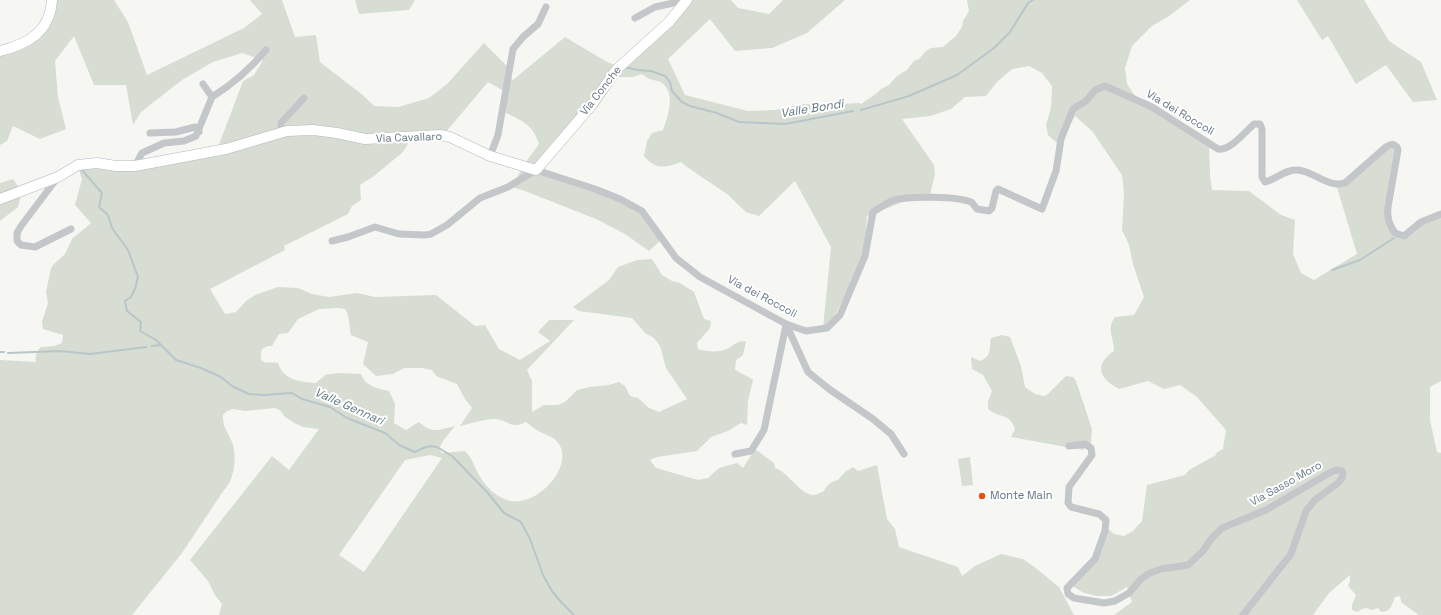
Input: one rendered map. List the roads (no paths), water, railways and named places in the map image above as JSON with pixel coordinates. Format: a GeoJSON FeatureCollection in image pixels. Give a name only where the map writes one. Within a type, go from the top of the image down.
{"type":"FeatureCollection","features":[{"type":"Feature","properties":{"kind":"street"},"geometry":{"type":"LineString","coordinates":[[0,51],[16,47],[30,40],[43,28],[48,20],[52,0]]}},
{"type":"Feature","properties":{"kind":"street"},"geometry":{"type":"LineString","coordinates":[[635,18],[654,7],[687,0]]}},
{"type":"Feature","properties":{"kind":"street","name":"Via Conche"},"geometry":{"type":"LineString","coordinates":[[536,170],[591,106],[616,70],[669,22],[687,0]]}},
{"type":"Feature","properties":{"kind":"street"},"geometry":{"type":"LineString","coordinates":[[490,156],[498,135],[513,50],[523,37],[538,24],[546,8]]}},
{"type":"Feature","properties":{"kind":"street"},"geometry":{"type":"LineString","coordinates":[[135,166],[142,153],[164,143],[184,141],[196,136],[212,97],[241,77],[266,50]]}},
{"type":"Feature","properties":{"kind":"street"},"geometry":{"type":"LineString","coordinates":[[203,84],[212,97]]}},
{"type":"Feature","properties":{"kind":"street","name":"Via dei Roccoli"},"geometry":{"type":"LineString","coordinates":[[536,170],[620,198],[642,211],[676,258],[700,277],[786,324],[806,331],[826,328],[840,315],[865,256],[873,212],[892,201],[903,198],[922,197],[956,199],[972,202],[977,209],[989,211],[992,208],[996,191],[998,189],[1042,209],[1056,171],[1061,139],[1073,109],[1086,101],[1095,90],[1105,86],[1152,107],[1218,149],[1223,150],[1229,147],[1254,124],[1260,124],[1262,129],[1262,177],[1265,182],[1270,181],[1289,170],[1298,170],[1338,185],[1345,183],[1386,147],[1391,144],[1395,144],[1398,147],[1398,150],[1388,207],[1387,216],[1389,224],[1395,233],[1404,236],[1421,222],[1441,214]]}},
{"type":"Feature","properties":{"kind":"street"},"geometry":{"type":"LineString","coordinates":[[281,133],[281,123],[304,98]]}},
{"type":"Feature","properties":{"kind":"street"},"geometry":{"type":"LineString","coordinates":[[150,133],[176,132],[194,127],[198,132]]}},
{"type":"Feature","properties":{"kind":"street","name":"Via Cavallaro"},"geometry":{"type":"LineString","coordinates":[[0,199],[58,177],[78,165],[97,163],[116,166],[135,166],[226,149],[287,131],[313,130],[365,139],[440,135],[450,137],[490,156],[536,170]]}},
{"type":"Feature","properties":{"kind":"street"},"geometry":{"type":"LineString","coordinates":[[332,241],[375,227],[399,234],[431,234],[447,225],[480,198],[508,187],[536,170]]}},
{"type":"Feature","properties":{"kind":"street","name":"Via Cavallaro"},"geometry":{"type":"LineString","coordinates":[[58,177],[21,226],[17,234],[17,241],[21,245],[35,247],[71,229]]}},
{"type":"Feature","properties":{"kind":"street"},"geometry":{"type":"LineString","coordinates":[[735,454],[751,451],[764,430],[786,324]]}},
{"type":"Feature","properties":{"kind":"street"},"geometry":{"type":"LineString","coordinates":[[786,324],[808,372],[829,390],[873,419],[891,434],[904,454]]}},
{"type":"Feature","properties":{"kind":"street","name":"Via Sasso Moro"},"geometry":{"type":"LineString","coordinates":[[1070,446],[1085,444],[1091,448],[1092,456],[1069,487],[1068,503],[1071,507],[1099,514],[1106,520],[1095,559],[1067,588],[1068,594],[1074,598],[1104,603],[1115,601],[1128,593],[1141,579],[1150,573],[1188,565],[1203,551],[1211,538],[1222,528],[1266,510],[1331,472],[1336,470],[1342,471],[1342,478],[1338,483],[1315,500],[1306,512],[1291,554],[1244,615]]}},
{"type":"Feature","properties":{"kind":"waterway","name":"Valle Bondi"},"geometry":{"type":"LineString","coordinates":[[861,110],[909,96],[957,75],[994,48],[1010,32],[1028,3],[1033,0]]}},
{"type":"Feature","properties":{"kind":"waterway","name":"Valle Bondi"},"geometry":{"type":"LineString","coordinates":[[625,67],[651,71],[665,76],[670,82],[672,91],[682,102],[690,106],[717,113],[739,122],[785,124],[853,111]]}},
{"type":"Feature","properties":{"kind":"waterway","name":"Valle Gennari"},"geometry":{"type":"LineString","coordinates":[[82,170],[102,193],[99,207],[108,215],[112,228],[128,250],[138,277],[131,297],[125,301],[127,311],[141,322],[140,331],[156,340],[176,360],[201,368],[221,377],[232,386],[249,394],[263,395],[292,393],[302,399],[330,407],[347,418],[385,433],[399,445],[415,452],[431,446],[437,447],[452,456],[487,492],[504,513],[521,522],[530,539],[543,575],[552,591],[574,615]]}},
{"type":"Feature","properties":{"kind":"waterway"},"geometry":{"type":"LineString","coordinates":[[1332,270],[1360,260],[1394,238]]}},
{"type":"Feature","properties":{"kind":"waterway","name":"Valle Gennari"},"geometry":{"type":"LineString","coordinates":[[152,346],[160,345]]}},
{"type":"Feature","properties":{"kind":"waterway"},"geometry":{"type":"LineString","coordinates":[[8,353],[60,351],[90,354],[146,347]]}},
{"type":"Feature","properties":{"kind":"place","name":"Monte Main"},"geometry":{"type":"Point","coordinates":[982,496]}}]}
